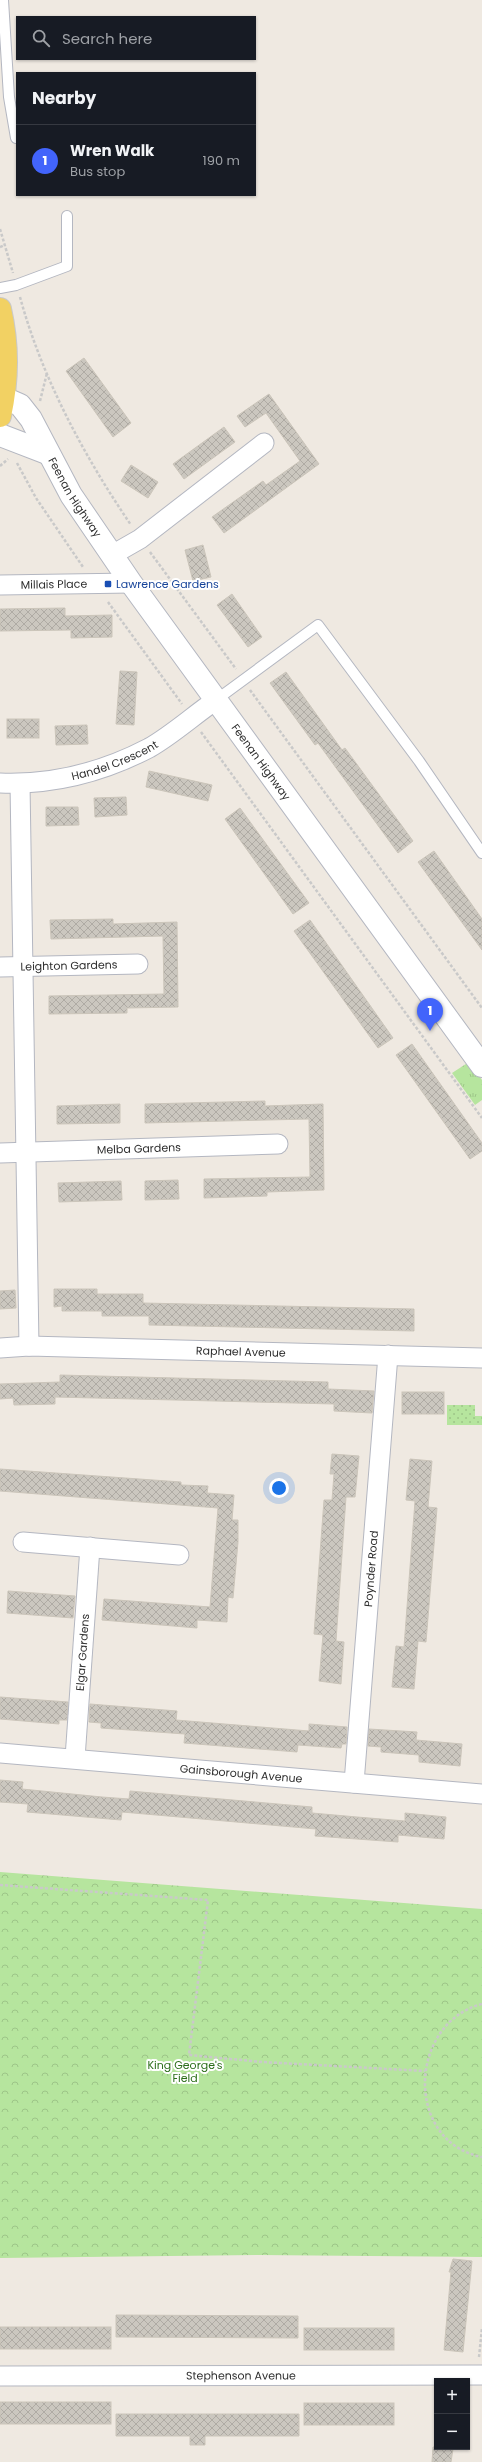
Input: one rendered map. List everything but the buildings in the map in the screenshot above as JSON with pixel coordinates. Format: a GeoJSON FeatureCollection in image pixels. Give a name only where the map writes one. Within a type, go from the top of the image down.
{"type":"FeatureCollection","features":[{"type":"Feature","properties":{"kind":"main road"},"geometry":{"type":"LineString","coordinates":[[0,309],[6,339],[2,407]]}},
{"type":"Feature","properties":{"kind":"street","name":"Feenan Highway"},"geometry":{"type":"LineString","coordinates":[[2,407],[20,405],[24,410],[45,442],[47,452],[71,495],[131,583],[482,1066]]}},
{"type":"Feature","properties":{"kind":"street","name":"Feenan Highway"},"geometry":{"type":"LineString","coordinates":[[0,435],[47,452]]}},
{"type":"Feature","properties":{"kind":"street"},"geometry":{"type":"LineString","coordinates":[[112,555],[140,539],[264,443]]}},
{"type":"Feature","properties":{"kind":"street","name":"Millais Place"},"geometry":{"type":"LineString","coordinates":[[0,585],[131,583]]}},
{"type":"Feature","properties":{"kind":"street","name":"Handel Crescent"},"geometry":{"type":"LineString","coordinates":[[0,783],[20,784],[65,780],[112,765],[150,747],[216,700]]}},
{"type":"Feature","properties":{"kind":"street"},"geometry":{"type":"LineString","coordinates":[[20,784],[29,1346]]}},
{"type":"Feature","properties":{"kind":"street","name":"Leighton Gardens"},"geometry":{"type":"LineString","coordinates":[[0,967],[138,964]]}},
{"type":"Feature","properties":{"kind":"street","name":"Melba Gardens"},"geometry":{"type":"LineString","coordinates":[[0,1153],[278,1144]]}},
{"type":"Feature","properties":{"kind":"street","name":"Raphael Avenue"},"geometry":{"type":"LineString","coordinates":[[0,1348],[29,1346],[482,1358]]}},
{"type":"Feature","properties":{"kind":"street","name":"Poynder Road"},"geometry":{"type":"LineString","coordinates":[[354,1783],[388,1355]]}},
{"type":"Feature","properties":{"kind":"street"},"geometry":{"type":"LineString","coordinates":[[23,1542],[178,1555]]}},
{"type":"Feature","properties":{"kind":"street","name":"Elgar Gardens"},"geometry":{"type":"LineString","coordinates":[[75,1758],[90,1547]]}},
{"type":"Feature","properties":{"kind":"street","name":"Gainsborough Avenue"},"geometry":{"type":"LineString","coordinates":[[0,1752],[482,1794]]}},
{"type":"Feature","properties":{"kind":"street","name":"Stephenson Avenue"},"geometry":{"type":"LineString","coordinates":[[0,2376],[479,2375]]}},
{"type":"Feature","properties":{"kind":"lane"},"geometry":{"type":"LineString","coordinates":[[3,0],[9,97],[16,138]]}},
{"type":"Feature","properties":{"kind":"lane"},"geometry":{"type":"LineString","coordinates":[[0,288],[16,285],[67,266],[67,216]]}},
{"type":"Feature","properties":{"kind":"lane"},"geometry":{"type":"LineString","coordinates":[[216,700],[318,625],[419,761],[482,853]]}},
{"type":"Feature","properties":{"kind":"path"},"geometry":{"type":"LineString","coordinates":[[0,230],[10,265]]}},
{"type":"Feature","properties":{"kind":"path"},"geometry":{"type":"LineString","coordinates":[[0,247],[5,245]]}},
{"type":"Feature","properties":{"kind":"path"},"geometry":{"type":"LineString","coordinates":[[22,306],[33,342],[101,481],[133,528]]}},
{"type":"Feature","properties":{"kind":"path"},"geometry":{"type":"LineString","coordinates":[[39,405],[47,372]]}},
{"type":"Feature","properties":{"kind":"path"},"geometry":{"type":"LineString","coordinates":[[0,466],[11,456]]}},
{"type":"Feature","properties":{"kind":"path"},"geometry":{"type":"LineString","coordinates":[[15,459],[46,514],[95,584],[482,1118]]}},
{"type":"Feature","properties":{"kind":"path"},"geometry":{"type":"LineString","coordinates":[[148,549],[239,674]]}},
{"type":"Feature","properties":{"kind":"path"},"geometry":{"type":"LineString","coordinates":[[248,687],[482,1008]]}},
{"type":"Feature","properties":{"kind":"path"},"geometry":{"type":"LineString","coordinates":[[0,1885],[208,1900],[189,2055],[262,2062],[424,2071]]}},
{"type":"Feature","properties":{"kind":"path"},"geometry":{"type":"LineString","coordinates":[[482,2004],[463,2012],[449,2023],[437,2037],[429,2053],[424,2071],[426,2100],[437,2127],[458,2148],[471,2155],[482,2157]]}},
{"type":"Feature","properties":{"kind":"path"},"geometry":{"type":"LineString","coordinates":[[479,2375],[482,2328]]}},
{"type":"Feature","properties":{"kind":"green space"},"geometry":{"type":"Polygon","coordinates":[[[469,1062],[482,1080],[482,1100],[475,1105],[452,1073],[469,1062]]]}},
{"type":"Feature","properties":{"kind":"green space"},"geometry":{"type":"Polygon","coordinates":[[[447,1405],[475,1405],[475,1416],[482,1416],[482,1425],[447,1425],[447,1405]]]}},
{"type":"Feature","properties":{"kind":"green space","name":"King George's Field"},"geometry":{"type":"Polygon","coordinates":[[[0,1872],[482,1909],[482,2257],[259,2255],[0,2258],[0,1872]]]}},
{"type":"Feature","properties":{"kind":"place","name":"Lawrence Gardens"},"geometry":{"type":"Point","coordinates":[108,584]}},
{"type":"Feature","properties":{"kind":"place","name":"Wren Walk"},"geometry":{"type":"Point","coordinates":[430,1031]}}]}
